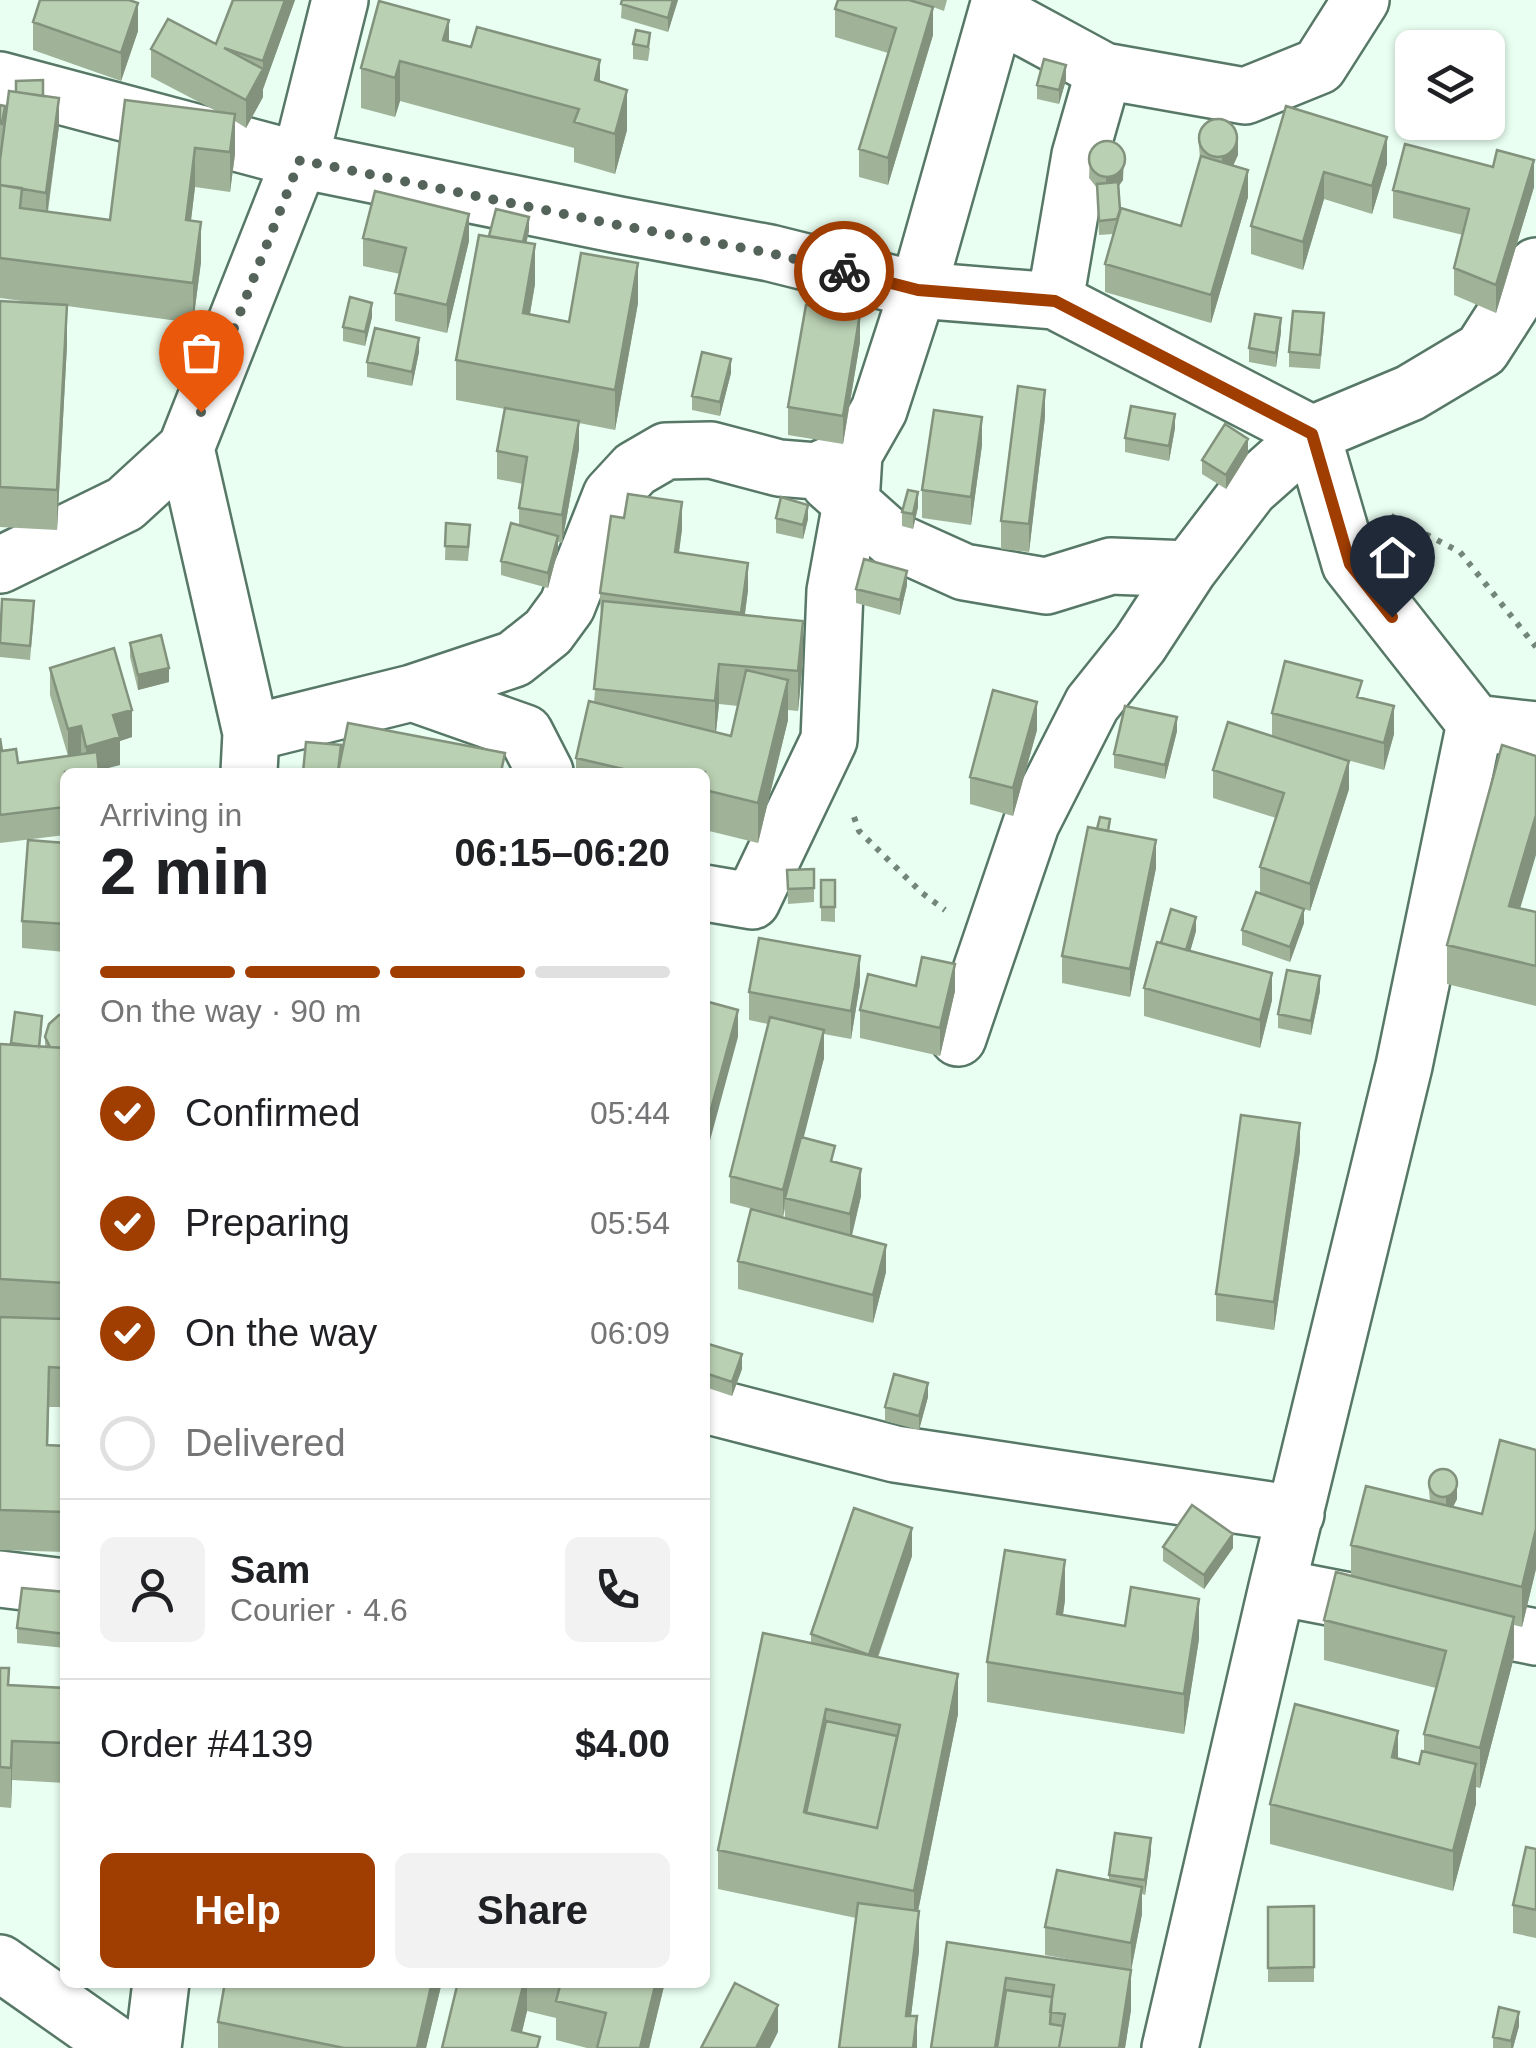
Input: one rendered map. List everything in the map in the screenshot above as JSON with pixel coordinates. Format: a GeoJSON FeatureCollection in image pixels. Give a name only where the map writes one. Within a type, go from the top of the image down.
{"type":"FeatureCollection","features":[{"type":"Feature","properties":{"kind":"street"},"geometry":{"type":"LineString","coordinates":[[0,565],[125,504],[186,448],[300,160],[340,0]]}},
{"type":"Feature","properties":{"kind":"street"},"geometry":{"type":"LineString","coordinates":[[710,894],[752,901],[829,740],[841,476],[879,410],[918,290],[998,6],[1104,71],[1245,96],[1320,66],[1361,0]]}},
{"type":"Feature","properties":{"kind":"street"},"geometry":{"type":"LineString","coordinates":[[1055,301],[1080,155],[1104,71]]}},
{"type":"Feature","properties":{"kind":"street"},"geometry":{"type":"LineString","coordinates":[[0,80],[300,160],[770,253],[918,290],[1055,301],[1312,434],[1350,564],[1475,723],[1536,730]]}},
{"type":"Feature","properties":{"kind":"street"},"geometry":{"type":"LineString","coordinates":[[958,1038],[1031,824],[1092,704],[1140,644],[1188,569],[1250,489],[1312,434],[1410,393],[1482,350],[1536,266]]}},
{"type":"Feature","properties":{"kind":"street"},"geometry":{"type":"LineString","coordinates":[[186,448],[250,753],[514,659],[548,632],[567,606],[612,495],[635,469],[666,450],[711,450],[780,468],[841,476],[893,540],[964,572],[1046,586],[1111,566],[1188,569]]}},
{"type":"Feature","properties":{"kind":"street"},"geometry":{"type":"LineString","coordinates":[[412,693],[525,733],[543,768]]}},
{"type":"Feature","properties":{"kind":"street"},"geometry":{"type":"LineString","coordinates":[[1170,2048],[1404,1066],[1475,723]]}},
{"type":"Feature","properties":{"kind":"street"},"geometry":{"type":"LineString","coordinates":[[710,1406],[895,1454],[1296,1514]]}},
{"type":"Feature","properties":{"kind":"street"},"geometry":{"type":"LineString","coordinates":[[0,1579],[60,1586]]}},
{"type":"Feature","properties":{"kind":"street"},"geometry":{"type":"LineString","coordinates":[[1277,1587],[1536,1638]]}},
{"type":"Feature","properties":{"kind":"street"},"geometry":{"type":"LineString","coordinates":[[0,1963],[121,2048]]}},
{"type":"Feature","properties":{"kind":"street"},"geometry":{"type":"LineString","coordinates":[[153,2048],[160,1988]]}},
{"type":"Feature","properties":{"kind":"path"},"geometry":{"type":"LineString","coordinates":[[1382,511],[1460,552],[1536,646]]}},
{"type":"Feature","properties":{"kind":"path"},"geometry":{"type":"LineString","coordinates":[[829,740],[859,831],[922,893],[989,945]]}},
{"type":"Feature","properties":{"kind":"building"},"geometry":{"type":"Polygon","coordinates":[[[40,0],[138,3],[121,53],[33,22],[40,0]]]}},
{"type":"Feature","properties":{"kind":"building"},"geometry":{"type":"Polygon","coordinates":[[[233,0],[285,0],[263,61],[224,48],[263,69],[246,100],[151,49],[168,19],[216,44],[233,0]]]}},
{"type":"Feature","properties":{"kind":"building"},"geometry":{"type":"Polygon","coordinates":[[[622,0],[673,0],[668,18],[621,4],[622,0]]]}},
{"type":"Feature","properties":{"kind":"building"},"geometry":{"type":"Polygon","coordinates":[[[838,0],[909,0],[933,7],[888,158],[859,149],[896,28],[835,9],[838,0]]]}},
{"type":"Feature","properties":{"kind":"building"},"geometry":{"type":"Polygon","coordinates":[[[379,1],[449,20],[443,40],[471,47],[477,27],[600,60],[595,80],[627,90],[615,134],[574,122],[579,109],[400,61],[395,78],[361,68],[379,1]]]}},
{"type":"Feature","properties":{"kind":"building"},"geometry":{"type":"Polygon","coordinates":[[[636,30],[650,33],[648,47],[633,44],[636,30]]]}},
{"type":"Feature","properties":{"kind":"building"},"geometry":{"type":"Polygon","coordinates":[[[1044,59],[1066,65],[1059,90],[1037,85],[1044,59]]]}},
{"type":"Feature","properties":{"kind":"building"},"geometry":{"type":"Polygon","coordinates":[[[43,80],[43,96],[16,92],[16,81],[43,80]]]}},
{"type":"Feature","properties":{"kind":"building"},"geometry":{"type":"Polygon","coordinates":[[[9,91],[59,98],[46,193],[0,185],[9,91]]]}},
{"type":"Feature","properties":{"kind":"building"},"geometry":{"type":"Polygon","coordinates":[[[125,100],[235,114],[230,152],[195,148],[186,220],[201,222],[193,283],[0,258],[0,185],[22,188],[20,208],[110,220],[125,100]]]}},
{"type":"Feature","properties":{"kind":"building"},"geometry":{"type":"Polygon","coordinates":[[[0,105],[5,106],[2,124],[0,123],[0,105]]]}},
{"type":"Feature","properties":{"kind":"building"},"geometry":{"type":"Polygon","coordinates":[[[1286,106],[1387,137],[1372,186],[1324,172],[1303,242],[1251,226],[1286,106]]]}},
{"type":"Feature","properties":{"kind":"building"},"geometry":{"type":"Polygon","coordinates":[[[1218,119],[1232,124],[1237,138],[1232,152],[1218,157],[1204,152],[1199,138],[1204,124],[1218,119]]]}},
{"type":"Feature","properties":{"kind":"building"},"geometry":{"type":"Polygon","coordinates":[[[1107,141],[1119,147],[1125,159],[1119,171],[1107,177],[1095,171],[1089,159],[1095,147],[1107,141]]]}},
{"type":"Feature","properties":{"kind":"building"},"geometry":{"type":"Polygon","coordinates":[[[1405,144],[1493,167],[1497,150],[1534,160],[1496,285],[1454,268],[1469,209],[1393,190],[1405,144]]]}},
{"type":"Feature","properties":{"kind":"building"},"geometry":{"type":"Polygon","coordinates":[[[1201,156],[1248,170],[1211,295],[1105,264],[1121,208],[1181,226],[1201,156]]]}},
{"type":"Feature","properties":{"kind":"building"},"geometry":{"type":"Polygon","coordinates":[[[1118,182],[1117,219],[1099,221],[1097,184],[1118,182]]]}},
{"type":"Feature","properties":{"kind":"building"},"geometry":{"type":"Polygon","coordinates":[[[375,191],[469,214],[447,305],[395,293],[406,248],[363,238],[375,191]]]}},
{"type":"Feature","properties":{"kind":"building"},"geometry":{"type":"Polygon","coordinates":[[[496,209],[529,217],[523,242],[489,236],[496,209]]]}},
{"type":"Feature","properties":{"kind":"building"},"geometry":{"type":"Polygon","coordinates":[[[479,235],[535,244],[523,313],[569,322],[581,253],[638,263],[615,390],[456,360],[479,235]]]}},
{"type":"Feature","properties":{"kind":"building"},"geometry":{"type":"Polygon","coordinates":[[[350,297],[372,303],[365,332],[343,327],[350,297]]]}},
{"type":"Feature","properties":{"kind":"building"},"geometry":{"type":"Polygon","coordinates":[[[0,301],[67,305],[57,490],[0,487],[0,301]]]}},
{"type":"Feature","properties":{"kind":"building"},"geometry":{"type":"Polygon","coordinates":[[[806,305],[860,314],[843,416],[788,407],[806,305]]]}},
{"type":"Feature","properties":{"kind":"building"},"geometry":{"type":"Polygon","coordinates":[[[1293,311],[1324,313],[1320,355],[1289,352],[1293,311]]]}},
{"type":"Feature","properties":{"kind":"building"},"geometry":{"type":"Polygon","coordinates":[[[1255,314],[1281,318],[1276,353],[1249,348],[1255,314]]]}},
{"type":"Feature","properties":{"kind":"building"},"geometry":{"type":"Polygon","coordinates":[[[375,328],[419,338],[412,372],[367,362],[375,328]]]}},
{"type":"Feature","properties":{"kind":"building"},"geometry":{"type":"Polygon","coordinates":[[[702,352],[731,359],[720,402],[692,396],[702,352]]]}},
{"type":"Feature","properties":{"kind":"building"},"geometry":{"type":"Polygon","coordinates":[[[1018,386],[1045,390],[1029,524],[1001,521],[1018,386]]]}},
{"type":"Feature","properties":{"kind":"building"},"geometry":{"type":"Polygon","coordinates":[[[1131,406],[1175,414],[1169,446],[1125,438],[1131,406]]]}},
{"type":"Feature","properties":{"kind":"building"},"geometry":{"type":"Polygon","coordinates":[[[505,408],[579,421],[562,515],[519,508],[527,457],[497,451],[505,408]]]}},
{"type":"Feature","properties":{"kind":"building"},"geometry":{"type":"Polygon","coordinates":[[[934,410],[982,417],[971,497],[922,490],[934,410]]]}},
{"type":"Feature","properties":{"kind":"building"},"geometry":{"type":"Polygon","coordinates":[[[1225,424],[1248,439],[1226,475],[1202,460],[1225,424]]]}},
{"type":"Feature","properties":{"kind":"building"},"geometry":{"type":"Polygon","coordinates":[[[908,490],[918,492],[913,514],[902,512],[908,490]]]}},
{"type":"Feature","properties":{"kind":"building"},"geometry":{"type":"Polygon","coordinates":[[[628,494],[682,502],[675,552],[748,563],[741,613],[600,593],[611,516],[624,518],[628,494]]]}},
{"type":"Feature","properties":{"kind":"building"},"geometry":{"type":"Polygon","coordinates":[[[781,497],[808,505],[803,525],[776,518],[781,497]]]}},
{"type":"Feature","properties":{"kind":"building"},"geometry":{"type":"Polygon","coordinates":[[[446,523],[470,525],[468,547],[445,546],[446,523]]]}},
{"type":"Feature","properties":{"kind":"building"},"geometry":{"type":"Polygon","coordinates":[[[511,523],[558,536],[548,573],[501,561],[511,523]]]}},
{"type":"Feature","properties":{"kind":"building"},"geometry":{"type":"Polygon","coordinates":[[[864,559],[907,571],[900,600],[856,589],[864,559]]]}},
{"type":"Feature","properties":{"kind":"building"},"geometry":{"type":"Polygon","coordinates":[[[2,599],[34,601],[30,646],[0,643],[2,599]]]}},
{"type":"Feature","properties":{"kind":"building"},"geometry":{"type":"Polygon","coordinates":[[[603,601],[803,621],[798,671],[719,664],[715,701],[594,689],[603,601]]]}},
{"type":"Feature","properties":{"kind":"building"},"geometry":{"type":"Polygon","coordinates":[[[161,635],[169,668],[138,675],[130,643],[161,635]]]}},
{"type":"Feature","properties":{"kind":"building"},"geometry":{"type":"Polygon","coordinates":[[[114,648],[132,710],[113,715],[120,737],[86,747],[81,726],[68,729],[50,668],[114,648]]]}},
{"type":"Feature","properties":{"kind":"building"},"geometry":{"type":"Polygon","coordinates":[[[1285,661],[1362,681],[1357,697],[1394,706],[1384,743],[1272,713],[1285,661]]]}},
{"type":"Feature","properties":{"kind":"building"},"geometry":{"type":"Polygon","coordinates":[[[746,670],[788,680],[758,803],[710,791],[710,768],[619,768],[576,758],[589,701],[731,736],[746,670]]]}},
{"type":"Feature","properties":{"kind":"building"},"geometry":{"type":"Polygon","coordinates":[[[993,690],[1037,702],[1013,788],[970,777],[993,690]]]}},
{"type":"Feature","properties":{"kind":"building"},"geometry":{"type":"Polygon","coordinates":[[[1125,706],[1177,717],[1165,765],[1114,754],[1125,706]]]}},
{"type":"Feature","properties":{"kind":"building"},"geometry":{"type":"Polygon","coordinates":[[[1228,722],[1349,761],[1310,884],[1260,867],[1284,793],[1213,770],[1228,722]]]}},
{"type":"Feature","properties":{"kind":"building"},"geometry":{"type":"Polygon","coordinates":[[[348,723],[505,753],[502,768],[339,768],[348,723]]]}},
{"type":"Feature","properties":{"kind":"building"},"geometry":{"type":"Polygon","coordinates":[[[0,738],[2,751],[16,749],[18,763],[97,752],[99,768],[60,768],[60,808],[0,815],[0,738]]]}},
{"type":"Feature","properties":{"kind":"building"},"geometry":{"type":"Polygon","coordinates":[[[306,742],[341,745],[338,768],[303,768],[306,742]]]}},
{"type":"Feature","properties":{"kind":"building"},"geometry":{"type":"Polygon","coordinates":[[[1502,745],[1536,756],[1536,815],[1509,906],[1536,912],[1536,966],[1447,945],[1502,745]]]}},
{"type":"Feature","properties":{"kind":"building"},"geometry":{"type":"Polygon","coordinates":[[[1100,817],[1110,819],[1108,831],[1097,829],[1100,817]]]}},
{"type":"Feature","properties":{"kind":"building"},"geometry":{"type":"Polygon","coordinates":[[[1088,827],[1156,840],[1130,969],[1062,956],[1088,827]]]}},
{"type":"Feature","properties":{"kind":"building"},"geometry":{"type":"Polygon","coordinates":[[[28,840],[60,843],[60,924],[22,921],[28,840]]]}},
{"type":"Feature","properties":{"kind":"building"},"geometry":{"type":"Polygon","coordinates":[[[814,869],[814,888],[788,889],[787,870],[814,869]]]}},
{"type":"Feature","properties":{"kind":"building"},"geometry":{"type":"Polygon","coordinates":[[[821,880],[835,880],[835,907],[821,907],[821,880]]]}},
{"type":"Feature","properties":{"kind":"building"},"geometry":{"type":"Polygon","coordinates":[[[1256,892],[1304,909],[1290,947],[1242,930],[1256,892]]]}},
{"type":"Feature","properties":{"kind":"building"},"geometry":{"type":"Polygon","coordinates":[[[1171,909],[1196,917],[1186,950],[1161,943],[1171,909]]]}},
{"type":"Feature","properties":{"kind":"building"},"geometry":{"type":"Polygon","coordinates":[[[759,938],[860,956],[851,1011],[749,992],[759,938]]]}},
{"type":"Feature","properties":{"kind":"building"},"geometry":{"type":"Polygon","coordinates":[[[1157,942],[1272,973],[1260,1020],[1144,988],[1157,942]]]}},
{"type":"Feature","properties":{"kind":"building"},"geometry":{"type":"Polygon","coordinates":[[[922,957],[955,964],[940,1028],[860,1010],[868,974],[916,986],[922,957]]]}},
{"type":"Feature","properties":{"kind":"building"},"geometry":{"type":"Polygon","coordinates":[[[1287,970],[1320,976],[1311,1021],[1278,1014],[1287,970]]]}},
{"type":"Feature","properties":{"kind":"building"},"geometry":{"type":"Polygon","coordinates":[[[710,1002],[738,1010],[710,1113],[710,1002]]]}},
{"type":"Feature","properties":{"kind":"building"},"geometry":{"type":"Polygon","coordinates":[[[15,1012],[42,1016],[39,1047],[11,1043],[15,1012]]]}},
{"type":"Feature","properties":{"kind":"building"},"geometry":{"type":"Polygon","coordinates":[[[60,1015],[60,1048],[50,1047],[45,1037],[49,1024],[60,1015]]]}},
{"type":"Feature","properties":{"kind":"building"},"geometry":{"type":"Polygon","coordinates":[[[770,1017],[824,1030],[783,1190],[730,1176],[770,1017]]]}},
{"type":"Feature","properties":{"kind":"building"},"geometry":{"type":"Polygon","coordinates":[[[0,1044],[60,1048],[60,1283],[0,1279],[0,1044]]]}},
{"type":"Feature","properties":{"kind":"building"},"geometry":{"type":"Polygon","coordinates":[[[1241,1115],[1300,1123],[1274,1302],[1216,1294],[1241,1115]]]}},
{"type":"Feature","properties":{"kind":"building"},"geometry":{"type":"Polygon","coordinates":[[[801,1137],[835,1146],[831,1161],[861,1169],[850,1214],[785,1198],[801,1137]]]}},
{"type":"Feature","properties":{"kind":"building"},"geometry":{"type":"Polygon","coordinates":[[[751,1209],[886,1245],[873,1295],[738,1261],[751,1209]]]}},
{"type":"Feature","properties":{"kind":"building"},"geometry":{"type":"Polygon","coordinates":[[[0,1317],[60,1319],[60,1368],[49,1367],[47,1445],[60,1446],[60,1512],[0,1510],[0,1317]]]}},
{"type":"Feature","properties":{"kind":"building"},"geometry":{"type":"Polygon","coordinates":[[[710,1344],[742,1354],[732,1382],[710,1375],[710,1344]]]}},
{"type":"Feature","properties":{"kind":"building"},"geometry":{"type":"Polygon","coordinates":[[[894,1374],[928,1383],[919,1416],[885,1407],[894,1374]]]}},
{"type":"Feature","properties":{"kind":"building"},"geometry":{"type":"Polygon","coordinates":[[[1500,1440],[1536,1450],[1536,1529],[1522,1587],[1351,1545],[1366,1486],[1482,1514],[1500,1440]]]}},
{"type":"Feature","properties":{"kind":"building"},"geometry":{"type":"Polygon","coordinates":[[[1443,1469],[1453,1473],[1457,1483],[1453,1493],[1443,1497],[1433,1493],[1429,1483],[1433,1473],[1443,1469]]]}},
{"type":"Feature","properties":{"kind":"building"},"geometry":{"type":"Polygon","coordinates":[[[1192,1505],[1233,1534],[1204,1575],[1163,1547],[1192,1505]]]}},
{"type":"Feature","properties":{"kind":"building"},"geometry":{"type":"Polygon","coordinates":[[[854,1508],[912,1528],[869,1655],[811,1634],[854,1508]]]}},
{"type":"Feature","properties":{"kind":"building"},"geometry":{"type":"Polygon","coordinates":[[[1005,1550],[1065,1560],[1057,1614],[1125,1626],[1131,1587],[1199,1599],[1184,1694],[987,1662],[1005,1550]]]}},
{"type":"Feature","properties":{"kind":"building"},"geometry":{"type":"Polygon","coordinates":[[[1336,1572],[1514,1617],[1480,1748],[1424,1734],[1446,1651],[1324,1620],[1336,1572]]]}},
{"type":"Feature","properties":{"kind":"building"},"geometry":{"type":"Polygon","coordinates":[[[22,1588],[60,1592],[60,1633],[17,1628],[22,1588]]]}},
{"type":"Feature","properties":{"kind":"building"},"geometry":{"type":"Polygon","coordinates":[[[763,1633],[958,1674],[914,1891],[718,1850],[763,1633]],[[826,1709],[804,1812],[877,1828],[900,1725],[826,1709]]]}},
{"type":"Feature","properties":{"kind":"building"},"geometry":{"type":"Polygon","coordinates":[[[0,1668],[9,1668],[8,1685],[60,1688],[60,1743],[12,1741],[11,1768],[0,1767],[0,1668]]]}},
{"type":"Feature","properties":{"kind":"building"},"geometry":{"type":"Polygon","coordinates":[[[1295,1704],[1398,1731],[1392,1757],[1419,1764],[1422,1751],[1476,1764],[1453,1851],[1270,1804],[1295,1704]]]}},
{"type":"Feature","properties":{"kind":"building"},"geometry":{"type":"Polygon","coordinates":[[[826,1721],[897,1736],[877,1828],[806,1813],[826,1721]]]}},
{"type":"Feature","properties":{"kind":"building"},"geometry":{"type":"Polygon","coordinates":[[[1115,1833],[1151,1838],[1145,1880],[1109,1875],[1115,1833]]]}},
{"type":"Feature","properties":{"kind":"building"},"geometry":{"type":"Polygon","coordinates":[[[1526,1847],[1536,1849],[1536,1910],[1513,1905],[1526,1847]]]}},
{"type":"Feature","properties":{"kind":"building"},"geometry":{"type":"Polygon","coordinates":[[[1057,1870],[1142,1887],[1131,1943],[1045,1927],[1057,1870]]]}},
{"type":"Feature","properties":{"kind":"building"},"geometry":{"type":"Polygon","coordinates":[[[858,1903],[919,1911],[906,2016],[917,2016],[913,2048],[839,2048],[858,1903]]]}},
{"type":"Feature","properties":{"kind":"building"},"geometry":{"type":"Polygon","coordinates":[[[1314,1906],[1314,1967],[1268,1968],[1268,1907],[1314,1906]]]}},
{"type":"Feature","properties":{"kind":"building"},"geometry":{"type":"Polygon","coordinates":[[[947,1942],[1131,1970],[1119,2048],[1059,2048],[1065,2014],[1050,2012],[1054,1985],[1006,1978],[995,2048],[931,2048],[947,1942]]]}},
{"type":"Feature","properties":{"kind":"building"},"geometry":{"type":"Polygon","coordinates":[[[735,1983],[778,2005],[756,2048],[701,2048],[735,1983]]]}},
{"type":"Feature","properties":{"kind":"building"},"geometry":{"type":"Polygon","coordinates":[[[224,1988],[431,1988],[417,2048],[344,2048],[218,2022],[224,1988]]]}},
{"type":"Feature","properties":{"kind":"building"},"geometry":{"type":"Polygon","coordinates":[[[457,1988],[522,1988],[512,2030],[540,2037],[537,2048],[442,2048],[457,1988]]]}},
{"type":"Feature","properties":{"kind":"building"},"geometry":{"type":"Polygon","coordinates":[[[559,1988],[655,1988],[640,2048],[597,2048],[606,2013],[556,2001],[559,1988]]]}},
{"type":"Feature","properties":{"kind":"building"},"geometry":{"type":"Polygon","coordinates":[[[1006,1990],[1052,1997],[1050,2024],[1063,2026],[1059,2048],[997,2048],[1006,1990]]]}},
{"type":"Feature","properties":{"kind":"building"},"geometry":{"type":"Polygon","coordinates":[[[1499,2007],[1519,2012],[1511,2041],[1493,2037],[1499,2007]]]}},
{"type":"Feature","properties":{"kind":"way so far"},"geometry":{"type":"LineString","coordinates":[[201,412],[300,160],[844,271]]}},
{"type":"Feature","properties":{"kind":"route"},"geometry":{"type":"LineString","coordinates":[[844,271],[918,290],[1055,301],[1312,434],[1350,564],[1392,617]]}}]}
